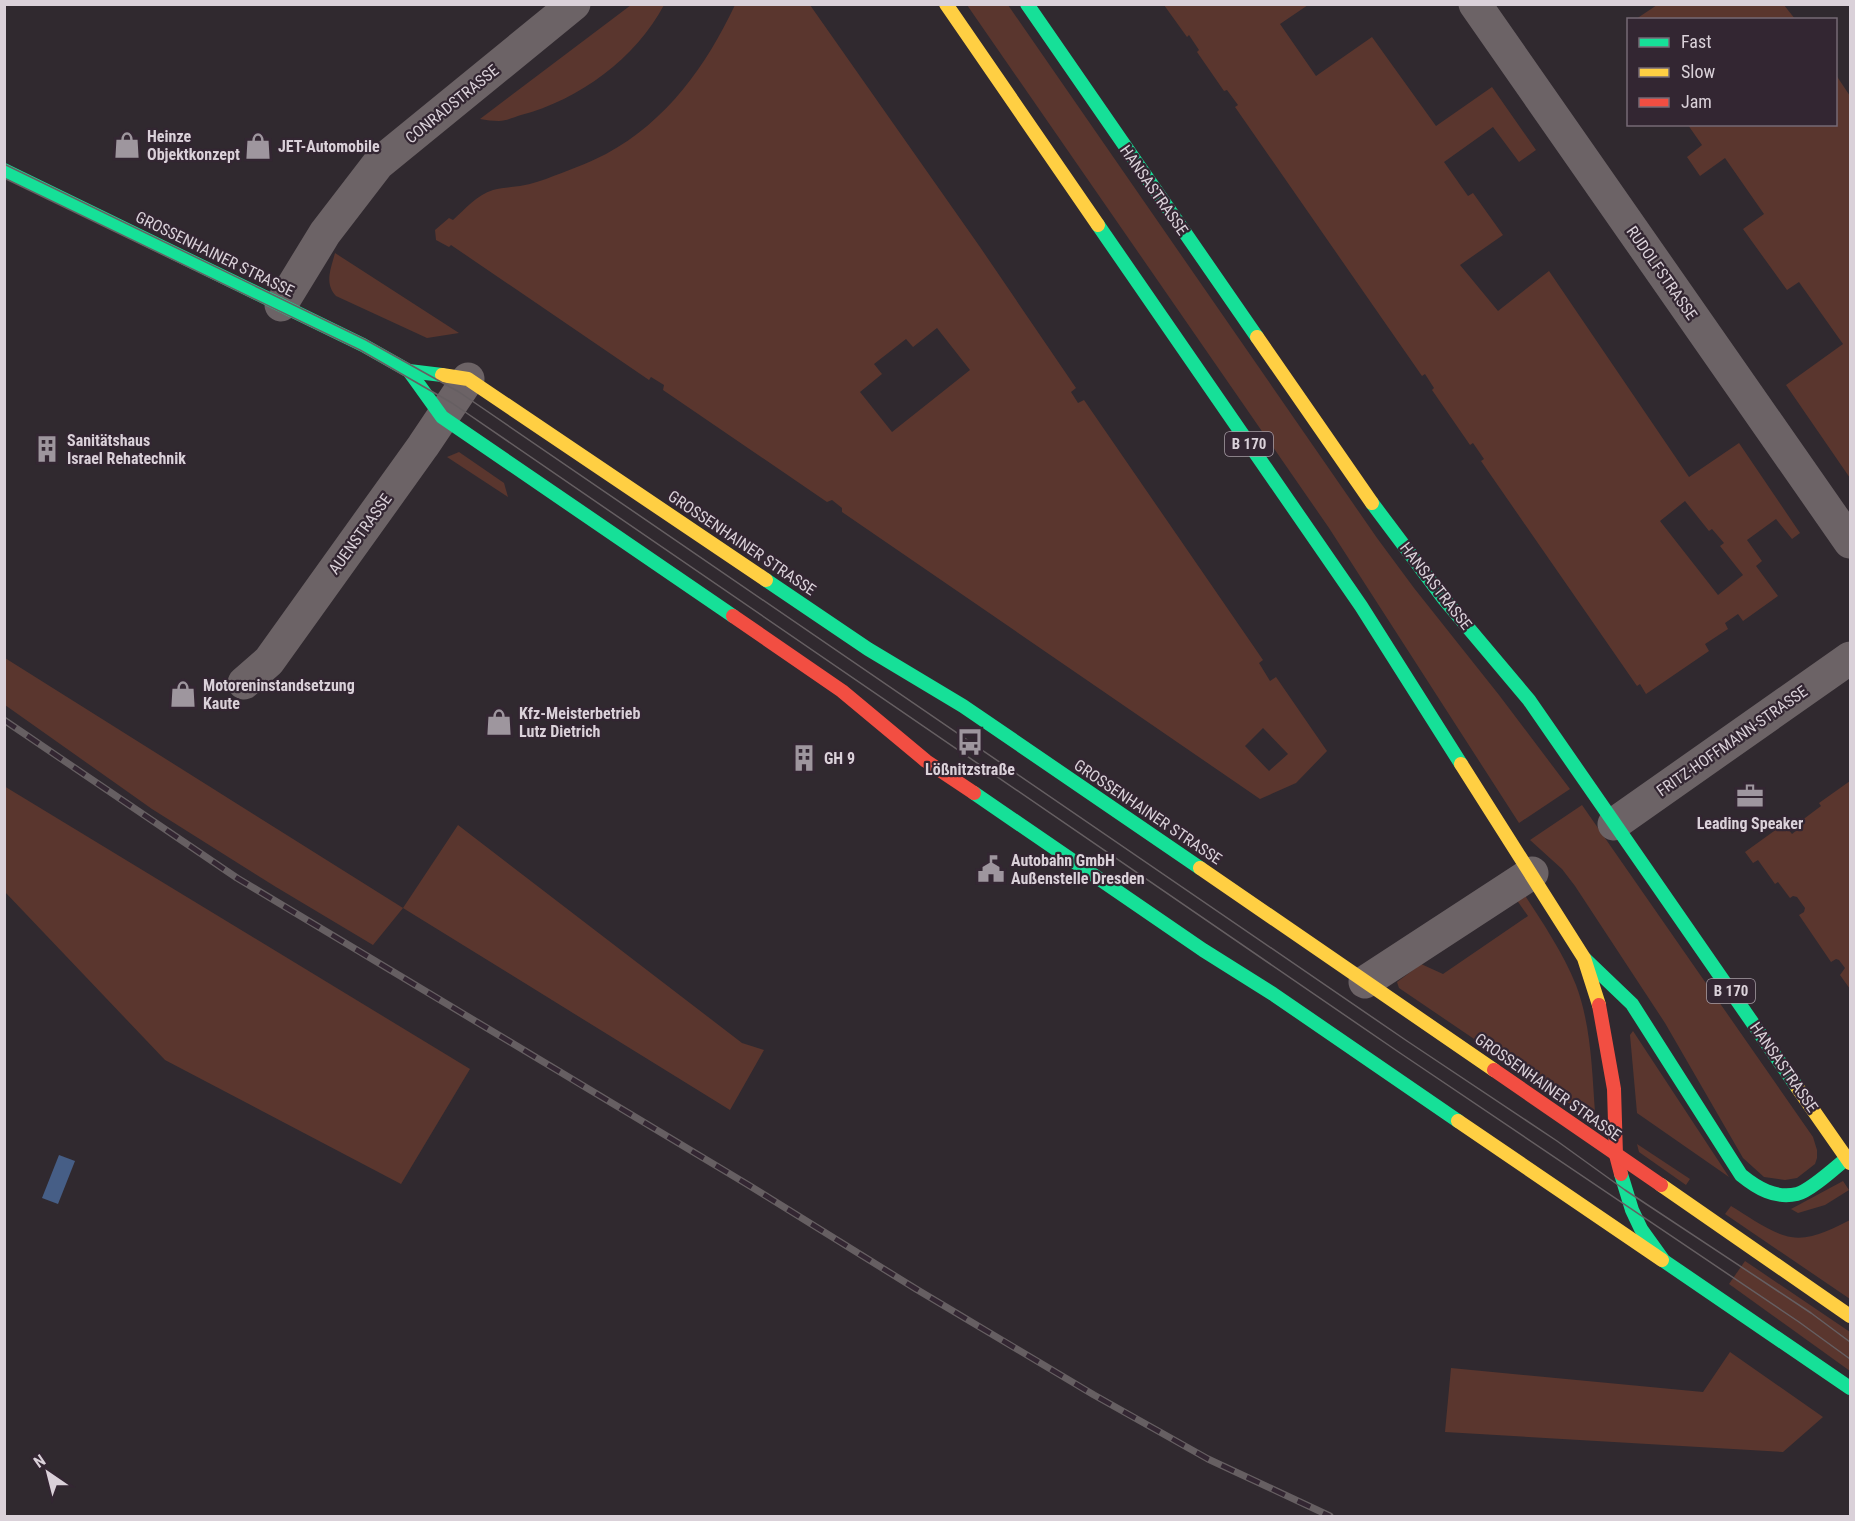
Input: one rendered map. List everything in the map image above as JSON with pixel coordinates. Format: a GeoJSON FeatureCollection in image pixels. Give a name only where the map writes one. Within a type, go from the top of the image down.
{"type":"FeatureCollection","features":[{"type":"Feature","properties":{"kind":"main road","name":"B 170"},"geometry":{"type":"LineString","coordinates":[[946,4],[1361,606],[1584,958],[1602,1014],[1614,1089],[1616,1155],[1625,1190],[1641,1229],[1664,1261],[1851,1388]]}},
{"type":"Feature","properties":{"kind":"main road","name":"HANSASTRASSE"},"geometry":{"type":"LineString","coordinates":[[1027,4],[1390,529],[1444,599],[1627,815],[1849,1159]]}},
{"type":"Feature","properties":{"kind":"main road","name":"GROSSENHAINER STRASSE"},"geometry":{"type":"LineString","coordinates":[[4,170],[363,345],[409,371],[468,379],[868,649],[963,706],[1851,1316]]}},
{"type":"Feature","properties":{"kind":"main road","name":"GROSSENHAINER STRASSE"},"geometry":{"type":"LineString","coordinates":[[409,371],[442,417],[842,691],[926,761],[1664,1261]]}},
{"type":"Feature","properties":{"kind":"main road"},"geometry":{"type":"LineString","coordinates":[[1584,958],[1632,1004],[1741,1175],[1758,1189],[1777,1194],[1798,1194],[1849,1159]]}},
{"type":"Feature","properties":{"kind":"street","name":"CONRADSTRASSE"},"geometry":{"type":"LineString","coordinates":[[281,305],[325,233],[378,164],[574,4]]}},
{"type":"Feature","properties":{"kind":"street","name":"RUDOLFSTRASSE"},"geometry":{"type":"LineString","coordinates":[[1480,7],[1851,542]]}},
{"type":"Feature","properties":{"kind":"street","name":"AUENSTRASSE"},"geometry":{"type":"LineString","coordinates":[[244,683],[269,661],[468,379]]}},
{"type":"Feature","properties":{"kind":"street","name":"FRITZ-HOFFMANN-STRASSE"},"geometry":{"type":"LineString","coordinates":[[1627,815],[1851,658]]}},
{"type":"Feature","properties":{"kind":"street"},"geometry":{"type":"LineString","coordinates":[[1365,982],[1532,873]]}},
{"type":"Feature","properties":{"kind":"shaded area"},"geometry":{"type":"Polygon","coordinates":[[[631,5],[664,5],[638,42],[604,74],[584,88],[543,108],[502,121],[480,119],[631,5]]]}},
{"type":"Feature","properties":{"kind":"shaded area"},"geometry":{"type":"Polygon","coordinates":[[[735,5],[810,5],[1076,388],[1071,392],[1078,403],[1084,400],[1263,660],[1259,663],[1270,681],[1276,677],[1327,751],[1296,783],[1260,799],[842,512],[842,508],[832,500],[827,502],[663,390],[664,385],[651,377],[649,380],[451,245],[449,247],[436,240],[435,230],[449,218],[453,220],[487,192],[546,179],[599,158],[628,141],[666,108],[682,90],[698,70],[724,28],[735,5]],[[937,328],[913,347],[906,339],[874,364],[882,374],[860,392],[892,432],[970,370],[937,328]],[[1263,728],[1245,746],[1269,771],[1288,754],[1263,728]]]}},
{"type":"Feature","properties":{"kind":"shaded area"},"geometry":{"type":"Polygon","coordinates":[[[967,5],[1008,5],[1377,538],[1570,789],[1519,823],[1329,528],[967,5]]]}},
{"type":"Feature","properties":{"kind":"shaded area"},"geometry":{"type":"Polygon","coordinates":[[[1164,5],[1308,5],[1280,24],[1316,76],[1372,37],[1436,126],[1492,87],[1536,150],[1519,162],[1493,127],[1444,162],[1468,196],[1473,193],[1503,235],[1460,265],[1498,311],[1549,271],[1689,477],[1739,443],[1800,533],[1792,539],[1776,519],[1747,540],[1762,561],[1756,566],[1778,596],[1743,621],[1738,614],[1725,623],[1728,629],[1705,644],[1709,651],[1646,694],[1640,684],[1637,686],[1481,461],[1484,459],[1473,443],[1470,445],[1432,390],[1434,388],[1425,374],[1422,376],[1235,107],[1238,105],[1227,90],[1224,91],[1197,52],[1199,50],[1189,35],[1187,37],[1164,5]],[[1685,501],[1660,521],[1718,595],[1743,575],[1720,546],[1724,543],[1712,529],[1709,531],[1685,501]]]}},
{"type":"Feature","properties":{"kind":"shaded area"},"geometry":{"type":"Polygon","coordinates":[[[1657,5],[1784,5],[1794,18],[1638,18],[1657,5]]]}},
{"type":"Feature","properties":{"kind":"shaded area"},"geometry":{"type":"Polygon","coordinates":[[[1837,76],[1850,96],[1850,478],[1786,385],[1843,344],[1799,282],[1787,290],[1743,229],[1764,214],[1725,158],[1700,176],[1687,157],[1702,145],[1689,126],[1837,126],[1837,76]]]}},
{"type":"Feature","properties":{"kind":"shaded area"},"geometry":{"type":"Polygon","coordinates":[[[335,253],[459,333],[427,338],[336,296],[329,281],[335,253]]]}},
{"type":"Feature","properties":{"kind":"shaded area"},"geometry":{"type":"Polygon","coordinates":[[[459,452],[504,483],[508,497],[447,457],[459,452]]]}},
{"type":"Feature","properties":{"kind":"shaded area"},"geometry":{"type":"Polygon","coordinates":[[[5,658],[403,908],[373,945],[276,887],[152,809],[5,705],[5,658]]]}},
{"type":"Feature","properties":{"kind":"shaded area"},"geometry":{"type":"Polygon","coordinates":[[[1850,781],[1850,989],[1840,975],[1845,968],[1839,960],[1831,962],[1799,915],[1804,912],[1805,908],[1797,897],[1790,898],[1778,882],[1775,884],[1758,860],[1753,863],[1745,852],[1784,824],[1792,834],[1803,825],[1801,821],[1821,806],[1819,803],[1850,781]]]}},
{"type":"Feature","properties":{"kind":"shaded area"},"geometry":{"type":"Polygon","coordinates":[[[4,786],[470,1069],[401,1184],[165,1060],[5,892],[4,786]]]}},
{"type":"Feature","properties":{"kind":"shaded area"},"geometry":{"type":"Polygon","coordinates":[[[1582,805],[1813,1137],[1817,1150],[1815,1164],[1797,1178],[1785,1180],[1764,1177],[1743,1158],[1665,1023],[1575,886],[1562,869],[1530,840],[1582,805]]]}},
{"type":"Feature","properties":{"kind":"shaded area"},"geometry":{"type":"Polygon","coordinates":[[[458,825],[742,1043],[764,1050],[730,1110],[403,908],[458,825]]]}},
{"type":"Feature","properties":{"kind":"shaded area"},"geometry":{"type":"Polygon","coordinates":[[[1524,894],[1565,961],[1581,1000],[1590,1048],[1595,1112],[1593,1117],[1589,1117],[1399,988],[1397,982],[1421,964],[1443,974],[1528,916],[1516,899],[1524,894]]]}},
{"type":"Feature","properties":{"kind":"shaded area"},"geometry":{"type":"Polygon","coordinates":[[[1633,1031],[1729,1177],[1637,1113],[1630,1035],[1633,1031]]]}},
{"type":"Feature","properties":{"kind":"shaded area"},"geometry":{"type":"Polygon","coordinates":[[[1637,1144],[1690,1179],[1686,1185],[1639,1152],[1637,1144]]]}},
{"type":"Feature","properties":{"kind":"shaded area"},"geometry":{"type":"Polygon","coordinates":[[[1843,1181],[1849,1190],[1825,1205],[1798,1213],[1791,1209],[1843,1181]]]}},
{"type":"Feature","properties":{"kind":"shaded area"},"geometry":{"type":"Polygon","coordinates":[[[1731,1206],[1768,1229],[1798,1238],[1829,1230],[1850,1220],[1850,1299],[1725,1214],[1731,1206]]]}},
{"type":"Feature","properties":{"kind":"shaded area"},"geometry":{"type":"Polygon","coordinates":[[[1745,1261],[1850,1332],[1850,1371],[1729,1284],[1745,1261]]]}},
{"type":"Feature","properties":{"kind":"shaded area"},"geometry":{"type":"Polygon","coordinates":[[[1730,1352],[1823,1417],[1783,1452],[1445,1432],[1451,1368],[1703,1392],[1730,1352]]]}},
{"type":"Feature","properties":{"kind":"water"},"geometry":{"type":"Polygon","coordinates":[[[59,1155],[75,1161],[58,1204],[42,1198],[59,1155]]]}},
{"type":"Feature","properties":{"kind":"tram line"},"geometry":{"type":"LineString","coordinates":[[4,164],[366,340],[459,392],[1407,1041],[1557,1141],[1625,1190],[1811,1313],[1850,1342]]}},
{"type":"Feature","properties":{"kind":"tram line"},"geometry":{"type":"LineString","coordinates":[[4,178],[360,350],[452,403],[1850,1359]]}},
{"type":"Feature","properties":{"kind":"railway"},"geometry":{"type":"LineString","coordinates":[[4,720],[237,878],[750,1186],[916,1289],[1094,1395],[1208,1459],[1330,1516]]}},
{"type":"Feature","properties":{"kind":"traffic: fast"},"geometry":{"type":"LineString","coordinates":[[1027,4],[1257,337]]}},
{"type":"Feature","properties":{"kind":"traffic: fast"},"geometry":{"type":"LineString","coordinates":[[4,170],[363,345],[409,371],[442,375]]}},
{"type":"Feature","properties":{"kind":"traffic: fast"},"geometry":{"type":"LineString","coordinates":[[1098,225],[1361,606],[1461,764]]}},
{"type":"Feature","properties":{"kind":"traffic: fast"},"geometry":{"type":"LineString","coordinates":[[409,371],[442,417],[733,616]]}},
{"type":"Feature","properties":{"kind":"traffic: fast"},"geometry":{"type":"LineString","coordinates":[[1372,503],[1444,599],[1529,700],[1797,1087]]}},
{"type":"Feature","properties":{"kind":"traffic: fast"},"geometry":{"type":"LineString","coordinates":[[766,580],[868,649],[963,706],[1200,868]]}},
{"type":"Feature","properties":{"kind":"traffic: fast"},"geometry":{"type":"LineString","coordinates":[[974,793],[1458,1121]]}},
{"type":"Feature","properties":{"kind":"traffic: fast"},"geometry":{"type":"LineString","coordinates":[[1585,959],[1632,1004],[1741,1175],[1747,1180],[1774,1194],[1797,1194],[1816,1184],[1847,1158]]}},
{"type":"Feature","properties":{"kind":"traffic: fast"},"geometry":{"type":"LineString","coordinates":[[1621,1174],[1632,1210],[1641,1229],[1664,1261],[1850,1388]]}},
{"type":"Feature","properties":{"kind":"traffic: slow"},"geometry":{"type":"LineString","coordinates":[[946,4],[1098,225]]}},
{"type":"Feature","properties":{"kind":"traffic: slow"},"geometry":{"type":"LineString","coordinates":[[1257,337],[1372,503]]}},
{"type":"Feature","properties":{"kind":"traffic: slow"},"geometry":{"type":"LineString","coordinates":[[442,375],[468,379],[766,580]]}},
{"type":"Feature","properties":{"kind":"traffic: slow"},"geometry":{"type":"LineString","coordinates":[[1461,764],[1584,958],[1599,1005]]}},
{"type":"Feature","properties":{"kind":"traffic: slow"},"geometry":{"type":"LineString","coordinates":[[1200,868],[1494,1070]]}},
{"type":"Feature","properties":{"kind":"traffic: slow"},"geometry":{"type":"LineString","coordinates":[[1797,1087],[1850,1163]]}},
{"type":"Feature","properties":{"kind":"traffic: slow"},"geometry":{"type":"LineString","coordinates":[[1458,1121],[1662,1260]]}},
{"type":"Feature","properties":{"kind":"traffic: slow"},"geometry":{"type":"LineString","coordinates":[[1661,1185],[1850,1316]]}},
{"type":"Feature","properties":{"kind":"traffic: jam"},"geometry":{"type":"LineString","coordinates":[[733,616],[842,691],[926,761],[974,793]]}},
{"type":"Feature","properties":{"kind":"traffic: jam"},"geometry":{"type":"LineString","coordinates":[[1599,1005],[1614,1089],[1616,1155],[1621,1174]]}},
{"type":"Feature","properties":{"kind":"traffic: jam"},"geometry":{"type":"LineString","coordinates":[[1494,1070],[1661,1185]]}},
{"type":"Feature","properties":{"kind":"place","name":"Heinze Objektkonzept"},"geometry":{"type":"Point","coordinates":[127,145]}},
{"type":"Feature","properties":{"kind":"place","name":"JET-Automobile"},"geometry":{"type":"Point","coordinates":[258,146]}},
{"type":"Feature","properties":{"kind":"place","name":"Sanitätshaus Israel Rehatechnik"},"geometry":{"type":"Point","coordinates":[47,449]}},
{"type":"Feature","properties":{"kind":"place","name":"Motoreninstandsetzung Kaute"},"geometry":{"type":"Point","coordinates":[183,694]}},
{"type":"Feature","properties":{"kind":"place","name":"Kfz-Meisterbetrieb Lutz Dietrich"},"geometry":{"type":"Point","coordinates":[499,722]}},
{"type":"Feature","properties":{"kind":"place","name":"Lößnitzstraße"},"geometry":{"type":"Point","coordinates":[970,742]}},
{"type":"Feature","properties":{"kind":"place","name":"GH 9"},"geometry":{"type":"Point","coordinates":[804,758]}},
{"type":"Feature","properties":{"kind":"place","name":"Leading Speaker"},"geometry":{"type":"Point","coordinates":[1750,796]}},
{"type":"Feature","properties":{"kind":"place","name":"Autobahn GmbH Außenstelle Dresden"},"geometry":{"type":"Point","coordinates":[991,869]}}]}
